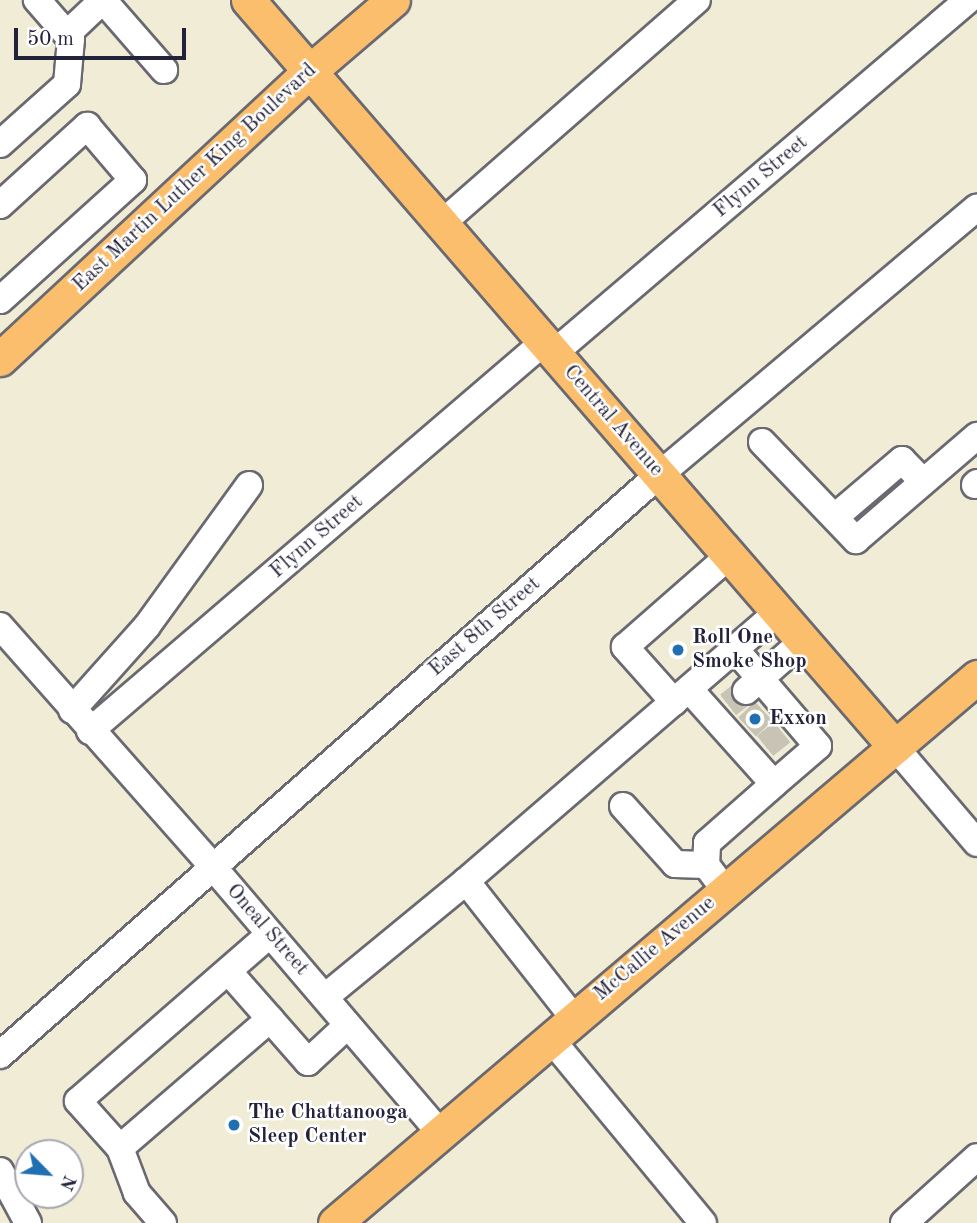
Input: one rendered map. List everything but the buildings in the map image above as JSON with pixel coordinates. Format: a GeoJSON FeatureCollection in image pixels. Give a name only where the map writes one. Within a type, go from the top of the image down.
{"type":"FeatureCollection","features":[{"type":"Feature","properties":{"kind":"main road","name":"Central Avenue"},"geometry":{"type":"LineString","coordinates":[[248,0],[895,747]]}},
{"type":"Feature","properties":{"kind":"main road","name":"East Martin Luther King Boulevard"},"geometry":{"type":"LineString","coordinates":[[0,359],[310,71],[393,0]]}},
{"type":"Feature","properties":{"kind":"main road","name":"McCallie Avenue"},"geometry":{"type":"LineString","coordinates":[[335,1223],[562,1028],[715,877],[895,747],[977,677]]}},
{"type":"Feature","properties":{"kind":"street"},"geometry":{"type":"LineString","coordinates":[[0,144],[67,84],[71,38],[37,0]]}},
{"type":"Feature","properties":{"kind":"street"},"geometry":{"type":"LineString","coordinates":[[67,34],[103,0],[164,70]]}},
{"type":"Feature","properties":{"kind":"street"},"geometry":{"type":"LineString","coordinates":[[441,224],[697,0]]}},
{"type":"Feature","properties":{"kind":"street","name":"Flynn Street"},"geometry":{"type":"LineString","coordinates":[[90,731],[968,0]]}},
{"type":"Feature","properties":{"kind":"street"},"geometry":{"type":"LineString","coordinates":[[0,205],[87,126],[133,180],[0,300]]}},
{"type":"Feature","properties":{"kind":"street","name":"East 8th Street"},"geometry":{"type":"LineString","coordinates":[[0,1055],[659,474],[977,206]]}},
{"type":"Feature","properties":{"kind":"street"},"geometry":{"type":"LineString","coordinates":[[762,442],[856,540],[977,436]]}},
{"type":"Feature","properties":{"kind":"street"},"geometry":{"type":"LineString","coordinates":[[72,710],[147,626],[249,485]]}},
{"type":"Feature","properties":{"kind":"street"},"geometry":{"type":"LineString","coordinates":[[729,556],[625,647],[681,695],[737,698],[803,642]]}},
{"type":"Feature","properties":{"kind":"street"},"geometry":{"type":"LineString","coordinates":[[325,996],[466,881],[778,612]]}},
{"type":"Feature","properties":{"kind":"street","name":"Oneal Street"},"geometry":{"type":"LineString","coordinates":[[0,626],[325,996],[440,1133]]}},
{"type":"Feature","properties":{"kind":"street"},"geometry":{"type":"LineString","coordinates":[[715,877],[706,843],[818,746],[774,739],[737,698],[735,649]]}},
{"type":"Feature","properties":{"kind":"street"},"geometry":{"type":"LineString","coordinates":[[737,698],[774,739],[774,784]]}},
{"type":"Feature","properties":{"kind":"street","name":"Central Avenue"},"geometry":{"type":"LineString","coordinates":[[895,747],[977,843]]}},
{"type":"Feature","properties":{"kind":"street"},"geometry":{"type":"LineString","coordinates":[[623,806],[675,864],[715,877]]}},
{"type":"Feature","properties":{"kind":"street"},"geometry":{"type":"LineString","coordinates":[[466,881],[562,1028],[703,1223]]}},
{"type":"Feature","properties":{"kind":"street"},"geometry":{"type":"LineString","coordinates":[[163,1223],[137,1193],[120,1148],[78,1101],[270,934]]}},
{"type":"Feature","properties":{"kind":"street"},"geometry":{"type":"LineString","coordinates":[[228,971],[308,1062],[348,1025]]}},
{"type":"Feature","properties":{"kind":"street"},"geometry":{"type":"LineString","coordinates":[[120,1148],[270,1019]]}},
{"type":"Feature","properties":{"kind":"street"},"geometry":{"type":"LineString","coordinates":[[904,1223],[977,1157]]}},
{"type":"Feature","properties":{"kind":"street"},"geometry":{"type":"LineString","coordinates":[[0,1171],[28,1223]]}},
{"type":"Feature","properties":{"kind":"tunnel"},"geometry":{"type":"LineString","coordinates":[[728,705],[746,691]]}},
{"type":"Feature","properties":{"kind":"tunnel"},"geometry":{"type":"LineString","coordinates":[[747,727],[764,711]]}},
{"type":"Feature","properties":{"kind":"tunnel"},"geometry":{"type":"LineString","coordinates":[[765,746],[782,732]]}},
{"type":"Feature","properties":{"kind":"place","name":"Roll One Smoke Shop"},"geometry":{"type":"Point","coordinates":[678,650]}},
{"type":"Feature","properties":{"kind":"place","name":"Exxon"},"geometry":{"type":"Point","coordinates":[755,719]}},
{"type":"Feature","properties":{"kind":"place","name":"The Chattanooga Sleep Center"},"geometry":{"type":"Point","coordinates":[234,1125]}}]}
